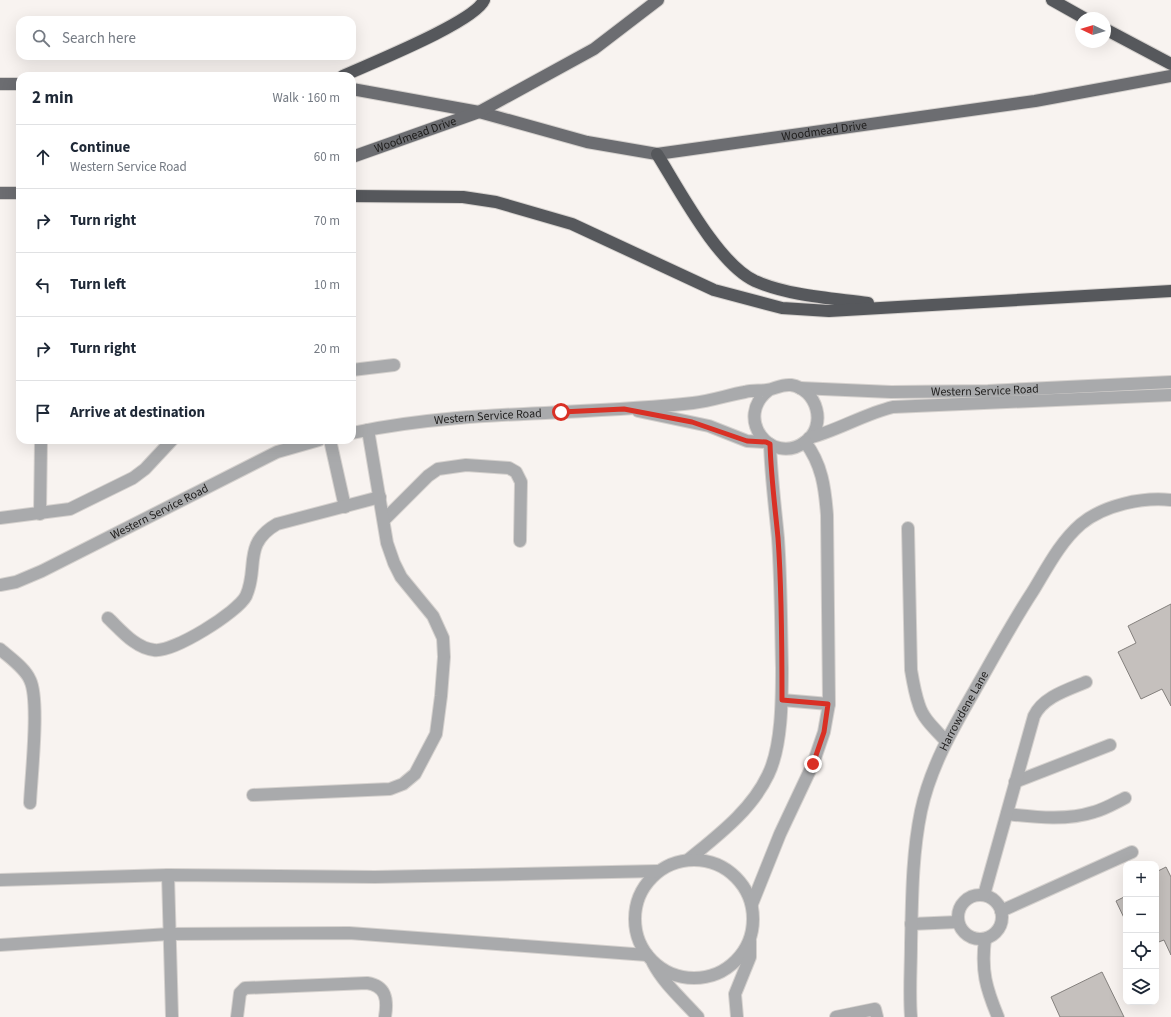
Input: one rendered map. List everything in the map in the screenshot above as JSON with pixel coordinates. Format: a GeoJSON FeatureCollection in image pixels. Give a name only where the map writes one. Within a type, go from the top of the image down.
{"type":"FeatureCollection","features":[{"type":"Feature","properties":{"kind":"highway"},"geometry":{"type":"LineString","coordinates":[[352,72],[460,22],[482,4],[484,0]]}},
{"type":"Feature","properties":{"kind":"highway"},"geometry":{"type":"LineString","coordinates":[[1052,0],[1075,13]]}},
{"type":"Feature","properties":{"kind":"highway"},"geometry":{"type":"LineString","coordinates":[[1111,32],[1171,64]]}},
{"type":"Feature","properties":{"kind":"highway"},"geometry":{"type":"LineString","coordinates":[[657,154],[716,247],[730,262],[749,277],[764,284],[795,293],[893,306]]}},
{"type":"Feature","properties":{"kind":"highway"},"geometry":{"type":"LineString","coordinates":[[356,196],[463,197],[496,202],[527,210],[572,224],[714,290],[782,308],[829,311],[893,306],[1171,291]]}},
{"type":"Feature","properties":{"kind":"main road","name":"Woodmead Drive"},"geometry":{"type":"LineString","coordinates":[[356,156],[479,112],[594,49],[658,0]]}},
{"type":"Feature","properties":{"kind":"main road","name":"Woodmead Drive"},"geometry":{"type":"LineString","coordinates":[[356,90],[479,112],[587,142],[657,154],[1035,101],[1171,76]]}},
{"type":"Feature","properties":{"kind":"main road"},"geometry":{"type":"LineString","coordinates":[[0,84],[16,84]]}},
{"type":"Feature","properties":{"kind":"main road"},"geometry":{"type":"LineString","coordinates":[[0,193],[16,193]]}},
{"type":"Feature","properties":{"kind":"street"},"geometry":{"type":"LineString","coordinates":[[356,370],[394,365]]}},
{"type":"Feature","properties":{"kind":"street","name":"Western Service Road"},"geometry":{"type":"LineString","coordinates":[[800,388],[891,392],[988,391],[1171,382]]}},
{"type":"Feature","properties":{"kind":"street"},"geometry":{"type":"LineString","coordinates":[[784,384],[800,388],[812,399],[818,415],[817,423],[807,440],[788,449],[778,448],[768,443],[758,433],[754,416],[757,404],[768,390],[784,384]]}},
{"type":"Feature","properties":{"kind":"street","name":"Western Service Road"},"geometry":{"type":"LineString","coordinates":[[356,432],[409,423],[695,403],[747,391],[768,390]]}},
{"type":"Feature","properties":{"kind":"street","name":"Western Service Road"},"geometry":{"type":"LineString","coordinates":[[807,440],[845,426],[876,411],[894,407],[1171,395]]}},
{"type":"Feature","properties":{"kind":"street","name":"Western Service Road"},"geometry":{"type":"LineString","coordinates":[[624,409],[698,424],[747,441],[768,443]]}},
{"type":"Feature","properties":{"kind":"street"},"geometry":{"type":"LineString","coordinates":[[253,796],[390,789],[403,784],[415,774],[436,734],[442,688],[444,657],[443,638],[434,616],[401,577],[387,543],[368,430]]}},
{"type":"Feature","properties":{"kind":"street"},"geometry":{"type":"LineString","coordinates":[[752,904],[780,834],[813,764],[824,732],[828,704],[825,487],[818,462],[807,440]]}},
{"type":"Feature","properties":{"kind":"street"},"geometry":{"type":"LineString","coordinates":[[688,860],[727,828],[756,795],[769,774],[778,741],[782,700],[782,634],[778,538],[768,443]]}},
{"type":"Feature","properties":{"kind":"street"},"geometry":{"type":"LineString","coordinates":[[40,514],[41,444]]}},
{"type":"Feature","properties":{"kind":"street"},"geometry":{"type":"LineString","coordinates":[[0,518],[70,509],[133,478],[145,469],[168,444]]}},
{"type":"Feature","properties":{"kind":"street","name":"Western Service Road"},"geometry":{"type":"LineString","coordinates":[[0,585],[16,582],[42,571],[277,452],[305,444]]}},
{"type":"Feature","properties":{"kind":"street"},"geometry":{"type":"LineString","coordinates":[[331,444],[345,507]]}},
{"type":"Feature","properties":{"kind":"street"},"geometry":{"type":"LineString","coordinates":[[384,520],[428,476],[438,469],[466,465],[510,468],[516,472],[521,482],[520,541]]}},
{"type":"Feature","properties":{"kind":"street"},"geometry":{"type":"LineString","coordinates":[[108,618],[134,641],[154,650],[163,649],[188,640],[242,603],[247,594],[256,545],[268,530],[277,524],[380,497]]}},
{"type":"Feature","properties":{"kind":"street","name":"Harrowdene Lane"},"geometry":{"type":"LineString","coordinates":[[911,1017],[911,924],[915,846],[921,810],[929,783],[946,741],[1021,609],[1066,537],[1082,523],[1098,514],[1124,504],[1154,498],[1171,500]]}},
{"type":"Feature","properties":{"kind":"street"},"geometry":{"type":"LineString","coordinates":[[908,528],[912,676],[919,706],[925,716],[946,741]]}},
{"type":"Feature","properties":{"kind":"street"},"geometry":{"type":"LineString","coordinates":[[0,649],[30,678],[34,688],[34,729],[30,803]]}},
{"type":"Feature","properties":{"kind":"street"},"geometry":{"type":"LineString","coordinates":[[984,895],[1037,709],[1046,700],[1086,682]]}},
{"type":"Feature","properties":{"kind":"street"},"geometry":{"type":"LineString","coordinates":[[782,700],[828,704]]}},
{"type":"Feature","properties":{"kind":"street"},"geometry":{"type":"LineString","coordinates":[[1015,782],[1110,745]]}},
{"type":"Feature","properties":{"kind":"street"},"geometry":{"type":"LineString","coordinates":[[1007,814],[1045,817],[1078,815],[1094,812],[1125,798]]}},
{"type":"Feature","properties":{"kind":"street"},"geometry":{"type":"LineString","coordinates":[[1001,911],[1132,852]]}},
{"type":"Feature","properties":{"kind":"street"},"geometry":{"type":"LineString","coordinates":[[0,945],[169,934],[349,933],[491,942],[650,958],[672,974],[687,978],[711,976],[732,965],[746,948],[753,927],[752,904],[745,888],[734,874],[719,865],[702,860],[679,861],[658,871],[645,886],[637,904],[635,923],[639,942],[650,958],[664,981],[698,1017]]}},
{"type":"Feature","properties":{"kind":"street"},"geometry":{"type":"LineString","coordinates":[[0,880],[168,875],[376,877],[658,871]]}},
{"type":"Feature","properties":{"kind":"street"},"geometry":{"type":"LineString","coordinates":[[168,875],[172,1017]]}},
{"type":"Feature","properties":{"kind":"street"},"geometry":{"type":"LineString","coordinates":[[976,895],[984,895],[993,899],[999,905],[1002,922],[999,930],[993,936],[976,940],[968,936],[962,930],[958,922],[958,913],[961,905],[968,899],[976,895]]}},
{"type":"Feature","properties":{"kind":"street"},"geometry":{"type":"LineString","coordinates":[[911,924],[958,922]]}},
{"type":"Feature","properties":{"kind":"street"},"geometry":{"type":"LineString","coordinates":[[737,1017],[735,994],[750,957],[750,938]]}},
{"type":"Feature","properties":{"kind":"street"},"geometry":{"type":"LineString","coordinates":[[985,939],[982,966],[984,979],[986,989],[998,1017]]}},
{"type":"Feature","properties":{"kind":"street"},"geometry":{"type":"LineString","coordinates":[[237,1017],[240,993],[245,988],[367,983],[376,984],[383,989],[385,1000],[385,1017]]}},
{"type":"Feature","properties":{"kind":"street"},"geometry":{"type":"LineString","coordinates":[[836,1017],[875,1009],[877,1017]]}},
{"type":"Feature","properties":{"kind":"building"},"geometry":{"type":"Polygon","coordinates":[[[1171,604],[1171,706],[1162,689],[1141,699],[1118,652],[1136,643],[1128,626],[1171,604]]]}},
{"type":"Feature","properties":{"kind":"building"},"geometry":{"type":"Polygon","coordinates":[[[1166,867],[1171,877],[1171,955],[1164,940],[1159,942],[1159,870],[1166,867]]]}},
{"type":"Feature","properties":{"kind":"building"},"geometry":{"type":"Polygon","coordinates":[[[1123,898],[1123,916],[1116,901],[1123,898]]]}},
{"type":"Feature","properties":{"kind":"building"},"geometry":{"type":"Polygon","coordinates":[[[1102,972],[1124,1017],[1060,1017],[1051,997],[1102,972]]]}},
{"type":"Feature","properties":{"kind":"route"},"geometry":{"type":"LineString","coordinates":[[561,412],[624,409],[692,422],[708,426],[747,441],[766,442],[770,444],[772,489],[778,538],[782,634],[782,700],[828,704],[824,732],[813,764]]}}]}
